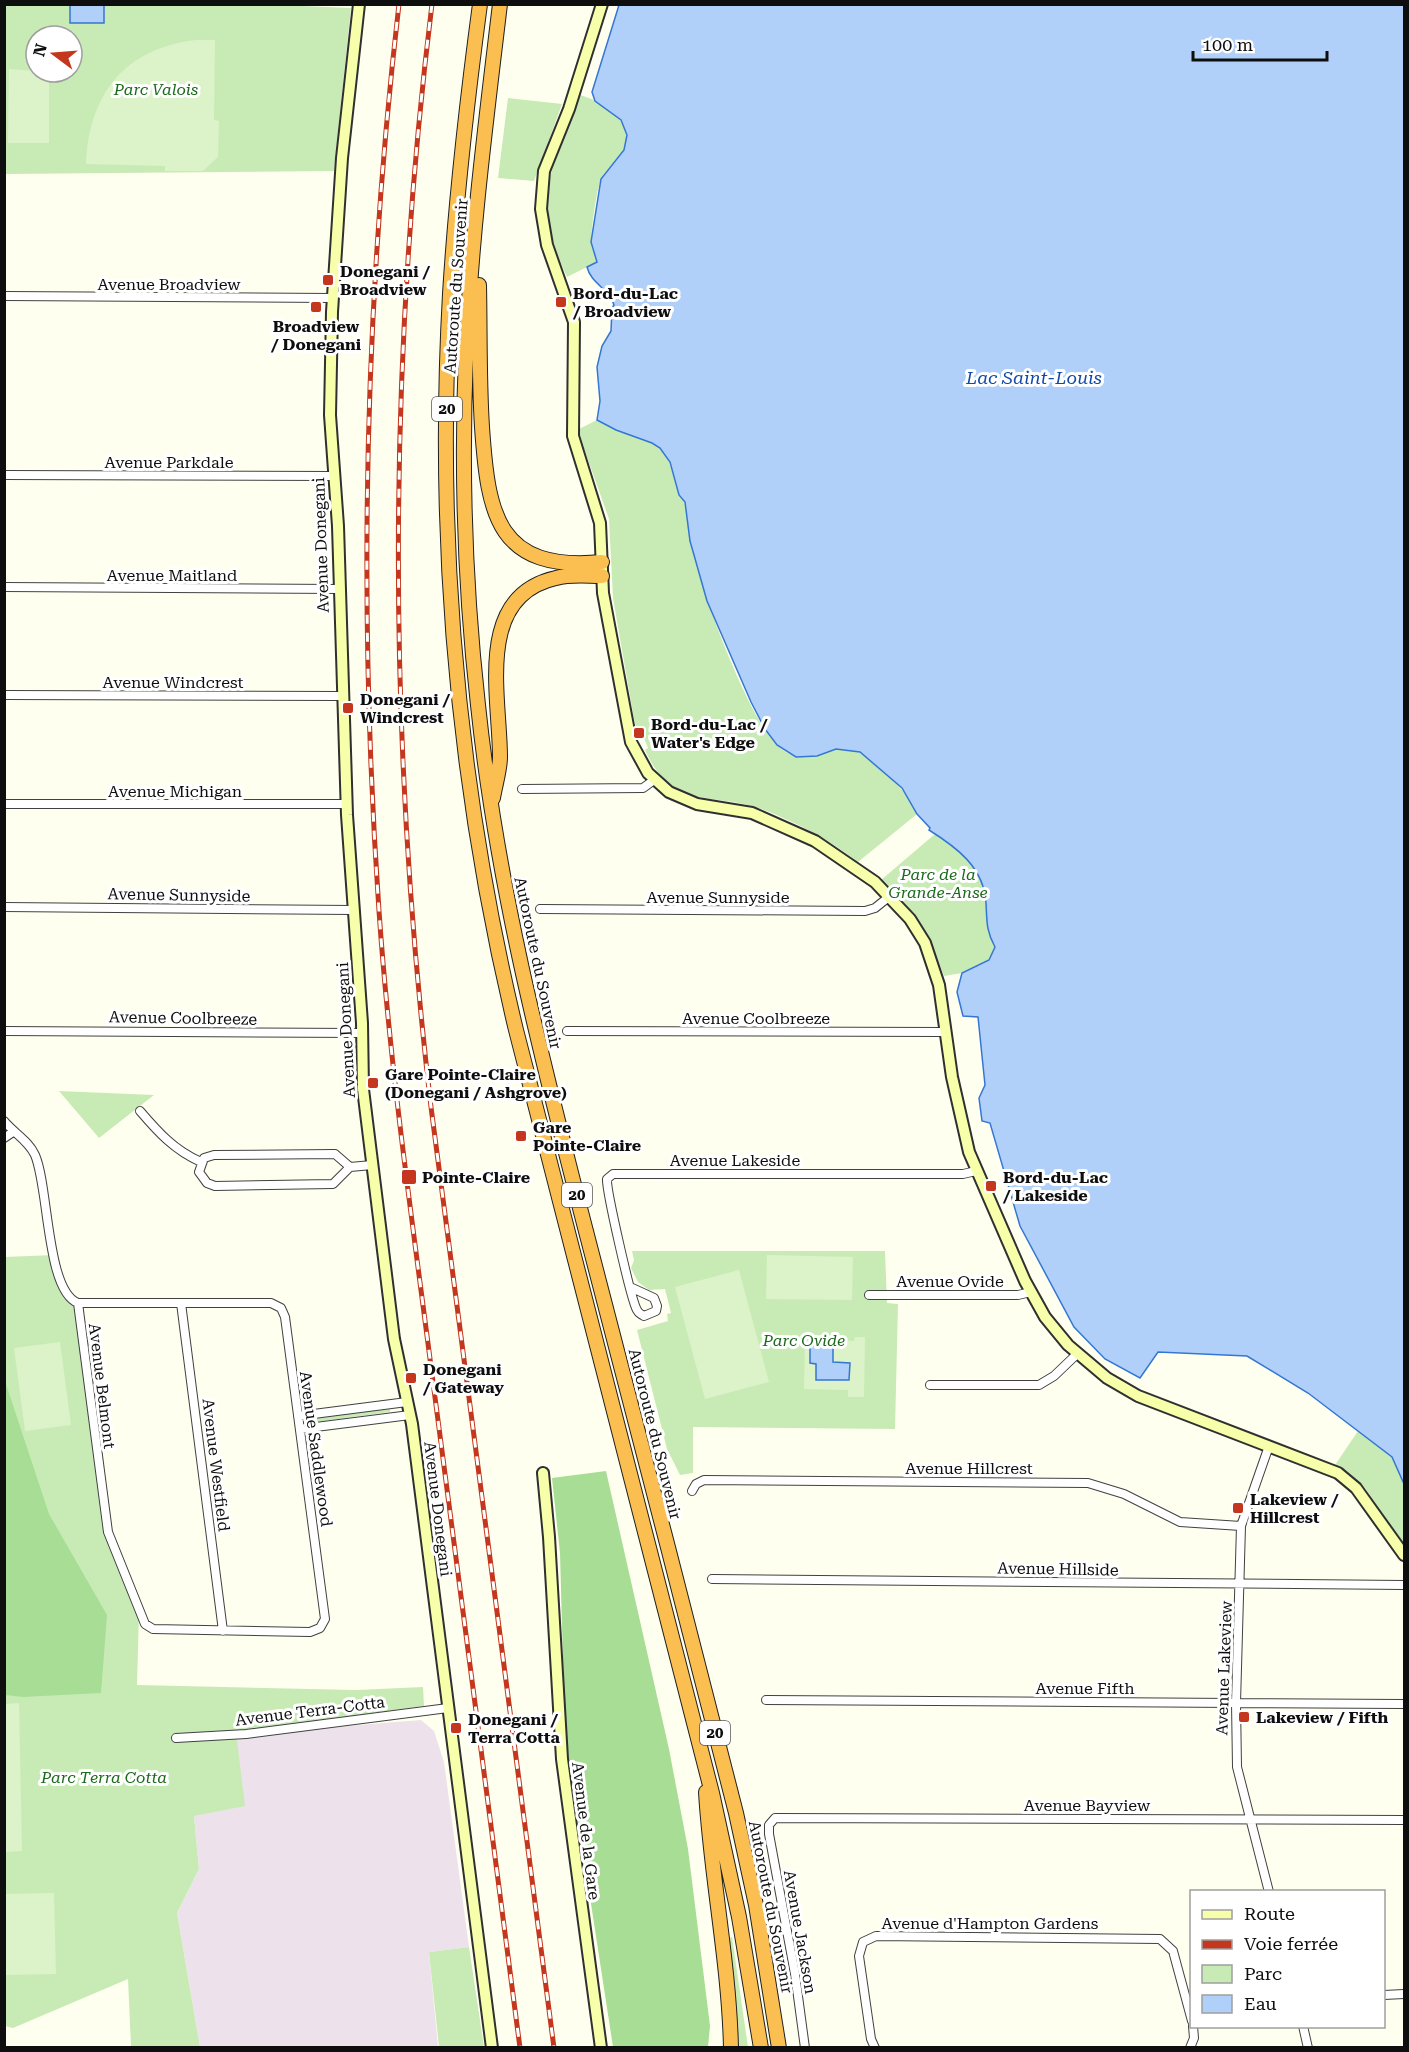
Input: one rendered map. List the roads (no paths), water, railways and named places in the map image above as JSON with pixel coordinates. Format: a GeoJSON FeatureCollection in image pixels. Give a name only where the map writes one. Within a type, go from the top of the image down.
{"type":"FeatureCollection","features":[{"type":"Feature","properties":{"kind":"highway","name":"Autoroute du Souvenir"},"geometry":{"type":"LineString","coordinates":[[480,4],[459,179],[447,370],[448,534],[454,650],[464,744],[477,837],[507,994],[704,1760],[740,1917],[761,2048]]}},
{"type":"Feature","properties":{"kind":"highway","name":"Autoroute du Souvenir"},"geometry":{"type":"LineString","coordinates":[[500,4],[479,189],[466,351],[465,491],[473,660],[491,808],[506,897],[529,1006],[741,1835],[770,1984],[779,2048]]}},
{"type":"Feature","properties":{"kind":"highway"},"geometry":{"type":"LineString","coordinates":[[479,189],[481,400],[484,457],[491,504],[508,536],[531,554],[567,565],[602,569]]}},
{"type":"Feature","properties":{"kind":"highway"},"geometry":{"type":"LineString","coordinates":[[491,808],[500,760],[496,652],[506,616],[523,594],[544,581],[602,569]]}},
{"type":"Feature","properties":{"kind":"highway"},"geometry":{"type":"LineString","coordinates":[[704,1760],[709,1854],[726,1973],[731,2048]]}},
{"type":"Feature","properties":{"kind":"street","name":"Avenue Donegani"},"geometry":{"type":"LineString","coordinates":[[359,4],[342,158],[333,298],[330,409],[346,804],[362,1033],[363,1089],[393,1331],[410,1414],[492,2048]]}},
{"type":"Feature","properties":{"kind":"street"},"geometry":{"type":"LineString","coordinates":[[602,4],[569,109],[544,171],[540,192],[545,238],[574,322],[573,436],[600,523],[602,569],[627,729],[637,753],[654,780],[682,799],[752,813],[807,836],[844,859],[890,896],[910,919],[925,943],[941,992],[945,1032],[962,1128],[976,1171],[1031,1292],[1052,1326],[1077,1354],[1107,1378],[1138,1396],[1332,1470],[1349,1480],[1404,1555]]}},
{"type":"Feature","properties":{"kind":"street","name":"Avenue Broadview"},"geometry":{"type":"LineString","coordinates":[[4,296],[333,298]]}},
{"type":"Feature","properties":{"kind":"street","name":"Avenue Parkdale"},"geometry":{"type":"LineString","coordinates":[[4,475],[334,476]]}},
{"type":"Feature","properties":{"kind":"street","name":"Avenue Maitland"},"geometry":{"type":"LineString","coordinates":[[4,587],[339,590]]}},
{"type":"Feature","properties":{"kind":"street","name":"Avenue Windcrest"},"geometry":{"type":"LineString","coordinates":[[4,695],[341,696]]}},
{"type":"Feature","properties":{"kind":"street"},"geometry":{"type":"LineString","coordinates":[[522,789],[643,788],[654,780]]}},
{"type":"Feature","properties":{"kind":"street","name":"Avenue Michigan"},"geometry":{"type":"LineString","coordinates":[[4,804],[346,804]]}},
{"type":"Feature","properties":{"kind":"street","name":"Avenue Sunnyside"},"geometry":{"type":"LineString","coordinates":[[540,909],[865,911],[875,908],[890,896]]}},
{"type":"Feature","properties":{"kind":"street","name":"Avenue Sunnyside"},"geometry":{"type":"LineString","coordinates":[[4,907],[353,910]]}},
{"type":"Feature","properties":{"kind":"street","name":"Avenue Coolbreeze"},"geometry":{"type":"LineString","coordinates":[[4,1031],[362,1033]]}},
{"type":"Feature","properties":{"kind":"street","name":"Avenue Coolbreeze"},"geometry":{"type":"LineString","coordinates":[[567,1031],[945,1032]]}},
{"type":"Feature","properties":{"kind":"street"},"geometry":{"type":"LineString","coordinates":[[140,1110],[166,1141],[179,1151],[201,1162]]}},
{"type":"Feature","properties":{"kind":"street","name":"Avenue Belmont"},"geometry":{"type":"LineString","coordinates":[[4,1121],[35,1154],[60,1281],[71,1300],[78,1303],[108,1532],[139,1612],[146,1624],[153,1629]]}},
{"type":"Feature","properties":{"kind":"street"},"geometry":{"type":"LineString","coordinates":[[4,1138],[13,1132]]}},
{"type":"Feature","properties":{"kind":"street"},"geometry":{"type":"LineString","coordinates":[[350,1167],[335,1154],[214,1155],[204,1158],[201,1162],[201,1177],[215,1186],[333,1184],[350,1167],[372,1165]]}},
{"type":"Feature","properties":{"kind":"street","name":"Avenue Lakeside"},"geometry":{"type":"LineString","coordinates":[[630,1287],[607,1189],[607,1179],[613,1174],[963,1174],[976,1171]]}},
{"type":"Feature","properties":{"kind":"street","name":"Avenue Ovide"},"geometry":{"type":"LineString","coordinates":[[869,1294],[1018,1295],[1031,1292]]}},
{"type":"Feature","properties":{"kind":"street","name":"Avenue Saddlewood"},"geometry":{"type":"LineString","coordinates":[[78,1303],[270,1303],[281,1308],[285,1317],[325,1619],[320,1628],[310,1632],[153,1629]]}},
{"type":"Feature","properties":{"kind":"street","name":"Avenue Westfield"},"geometry":{"type":"LineString","coordinates":[[181,1303],[223,1631]]}},
{"type":"Feature","properties":{"kind":"street"},"geometry":{"type":"LineString","coordinates":[[930,1385],[1039,1384],[1054,1376],[1077,1354]]}},
{"type":"Feature","properties":{"kind":"street"},"geometry":{"type":"LineString","coordinates":[[298,1416],[407,1402]]}},
{"type":"Feature","properties":{"kind":"street"},"geometry":{"type":"LineString","coordinates":[[300,1429],[410,1414]]}},
{"type":"Feature","properties":{"kind":"street","name":"Avenue Lakeview"},"geometry":{"type":"LineString","coordinates":[[1268,1890],[1236,1759],[1236,1703],[1241,1526],[1269,1446]]}},
{"type":"Feature","properties":{"kind":"street","name":"Avenue de la Gare"},"geometry":{"type":"LineString","coordinates":[[543,1473],[560,1739],[601,2048]]}},
{"type":"Feature","properties":{"kind":"street","name":"Avenue Hillcrest"},"geometry":{"type":"LineString","coordinates":[[692,1491],[696,1484],[704,1480],[1088,1483],[1124,1494],[1173,1520],[1241,1526]]}},
{"type":"Feature","properties":{"kind":"street","name":"Avenue Hillside"},"geometry":{"type":"LineString","coordinates":[[712,1579],[1404,1585]]}},
{"type":"Feature","properties":{"kind":"street","name":"Avenue Fifth"},"geometry":{"type":"LineString","coordinates":[[766,1700],[1404,1704]]}},
{"type":"Feature","properties":{"kind":"street","name":"Avenue Terra-Cotta"},"geometry":{"type":"LineString","coordinates":[[176,1738],[246,1734],[448,1708]]}},
{"type":"Feature","properties":{"kind":"street","name":"Avenue Bayview"},"geometry":{"type":"LineString","coordinates":[[770,1822],[784,1817],[1404,1820]]}},
{"type":"Feature","properties":{"kind":"street","name":"Avenue Jackson"},"geometry":{"type":"LineString","coordinates":[[770,1822],[769,1834],[805,2048]]}},
{"type":"Feature","properties":{"kind":"street","name":"Avenue d'Hampton Gardens"},"geometry":{"type":"LineString","coordinates":[[875,2048],[871,2039],[859,1956],[863,1942],[876,1936],[1154,1938],[1171,1947],[1188,1997],[1190,2013]]}},
{"type":"Feature","properties":{"kind":"street"},"geometry":{"type":"LineString","coordinates":[[1385,1995],[1404,1994]]}},
{"type":"Feature","properties":{"kind":"street"},"geometry":{"type":"LineString","coordinates":[[1190,2048],[1194,2038],[1193,2028]]}},
{"type":"Feature","properties":{"kind":"street"},"geometry":{"type":"LineString","coordinates":[[1303,2028],[1308,2048]]}},
{"type":"Feature","properties":{"kind":"water"},"geometry":{"type":"Polygon","coordinates":[[[70,5],[104,5],[104,23],[70,23],[70,5]]]}},
{"type":"Feature","properties":{"kind":"water","name":"Lac Saint-Louis"},"geometry":{"type":"Polygon","coordinates":[[[619,5],[1404,5],[1404,1484],[1392,1457],[1308,1393],[1247,1356],[1158,1352],[1140,1378],[1105,1359],[1074,1327],[1020,1226],[990,1123],[982,1121],[979,1098],[985,1085],[978,1017],[963,1016],[957,992],[962,973],[989,960],[995,947],[988,931],[984,890],[980,879],[967,859],[929,830],[930,828],[917,814],[902,788],[860,752],[836,749],[817,756],[796,757],[777,745],[765,729],[751,702],[707,601],[690,541],[685,502],[679,495],[670,462],[660,448],[652,443],[616,430],[597,420],[600,401],[597,367],[602,346],[611,331],[614,305],[609,295],[592,278],[587,267],[597,262],[591,242],[601,179],[624,150],[627,135],[621,120],[595,101],[592,92],[619,5]]]}},
{"type":"Feature","properties":{"kind":"water"},"geometry":{"type":"Polygon","coordinates":[[[810,1346],[833,1346],[833,1362],[850,1363],[849,1380],[816,1380],[816,1364],[810,1363],[810,1346]]]}},
{"type":"Feature","properties":{"kind":"railway"},"geometry":{"type":"LineString","coordinates":[[399,4],[378,231],[368,457],[368,684],[372,797],[389,1029],[520,2048]]}},
{"type":"Feature","properties":{"kind":"railway"},"geometry":{"type":"LineString","coordinates":[[432,4],[417,141],[407,279],[401,417],[398,556],[407,832],[417,970],[431,1107],[554,2048]]}},
{"type":"Feature","properties":{"kind":"place","name":"Donegani / Broadview"},"geometry":{"type":"Point","coordinates":[328,280]}},
{"type":"Feature","properties":{"kind":"place","name":"Bord-du-Lac / Broadview"},"geometry":{"type":"Point","coordinates":[561,302]}},
{"type":"Feature","properties":{"kind":"place","name":"Broadview / Donegani"},"geometry":{"type":"Point","coordinates":[316,307]}},
{"type":"Feature","properties":{"kind":"place","name":"Donegani / Windcrest"},"geometry":{"type":"Point","coordinates":[348,708]}},
{"type":"Feature","properties":{"kind":"place","name":"Bord-du-Lac / Water's Edge"},"geometry":{"type":"Point","coordinates":[639,733]}},
{"type":"Feature","properties":{"kind":"place","name":"Gare Pointe-Claire (Donegani / Ashgrove)"},"geometry":{"type":"Point","coordinates":[373,1083]}},
{"type":"Feature","properties":{"kind":"place","name":"Gare Pointe-Claire"},"geometry":{"type":"Point","coordinates":[521,1136]}},
{"type":"Feature","properties":{"kind":"place","name":"Pointe-Claire"},"geometry":{"type":"Point","coordinates":[409,1177]}},
{"type":"Feature","properties":{"kind":"place","name":"Bord-du-Lac / Lakeside"},"geometry":{"type":"Point","coordinates":[991,1186]}},
{"type":"Feature","properties":{"kind":"place","name":"Donegani / Gateway"},"geometry":{"type":"Point","coordinates":[411,1378]}},
{"type":"Feature","properties":{"kind":"place","name":"Lakeview / Hillcrest"},"geometry":{"type":"Point","coordinates":[1238,1508]}},
{"type":"Feature","properties":{"kind":"place","name":"Lakeview / Fifth"},"geometry":{"type":"Point","coordinates":[1244,1717]}},
{"type":"Feature","properties":{"kind":"place","name":"Donegani / Terra Cotta"},"geometry":{"type":"Point","coordinates":[456,1728]}},
{"type":"Feature","properties":{"kind":"park label","name":"Parc Valois"},"geometry":{"type":"Point","coordinates":[156,89]}},
{"type":"Feature","properties":{"kind":"park label","name":"Parc de la Grande-Anse"},"geometry":{"type":"Point","coordinates":[938,883]}},
{"type":"Feature","properties":{"kind":"park label","name":"Parc Ovide"},"geometry":{"type":"Point","coordinates":[804,1340]}},
{"type":"Feature","properties":{"kind":"park label","name":"Parc Terra Cotta"},"geometry":{"type":"Point","coordinates":[104,1777]}}]}
